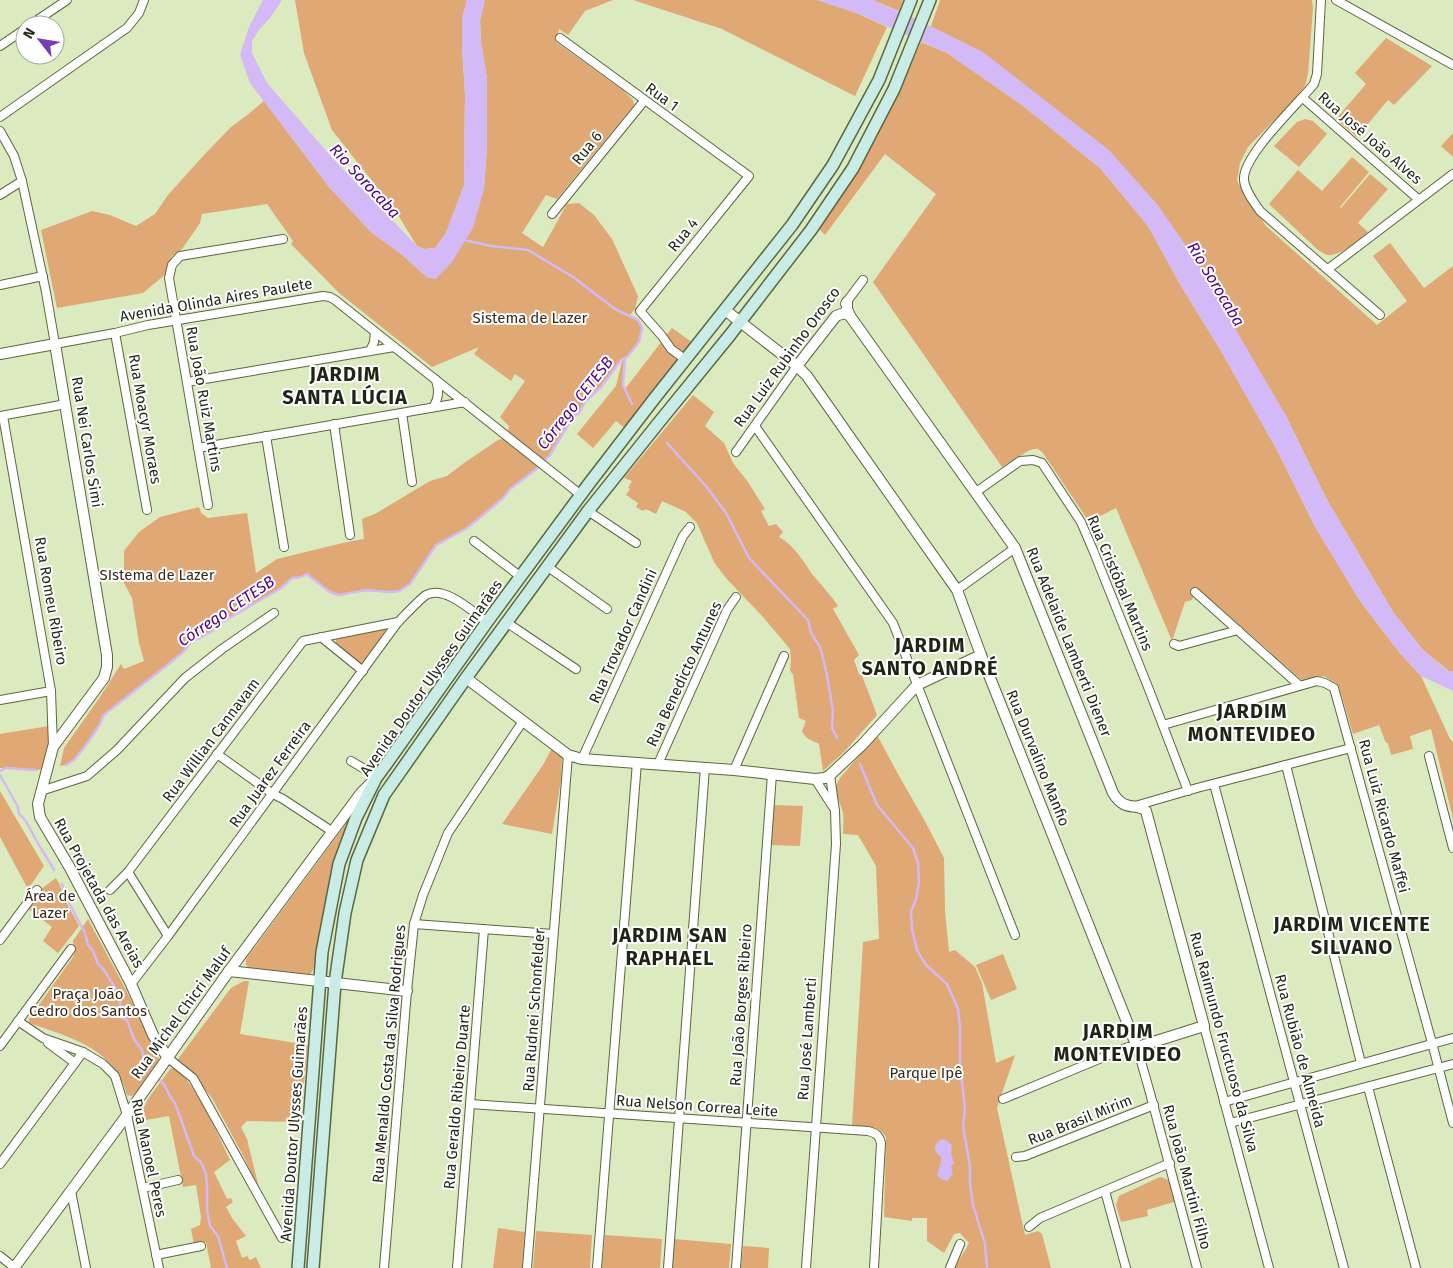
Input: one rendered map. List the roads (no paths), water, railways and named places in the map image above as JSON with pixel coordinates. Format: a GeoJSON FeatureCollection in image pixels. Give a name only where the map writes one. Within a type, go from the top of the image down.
{"type":"FeatureCollection","features":[{"type":"Feature","properties":{"kind":"main road","name":"Avenida Doutor Ulysses Guimarães"},"geometry":{"type":"LineString","coordinates":[[298,1268],[322,952],[339,864],[356,818],[377,778],[487,622],[581,494],[792,225],[836,160],[879,80],[911,0]]}},
{"type":"Feature","properties":{"kind":"main road","name":"Avenida Doutor Ulysses Guimarães"},"geometry":{"type":"LineString","coordinates":[[313,1268],[335,983],[344,913],[357,860],[384,795],[506,622],[588,511],[741,322],[811,230],[853,168],[894,89],[930,0]]}},
{"type":"Feature","properties":{"kind":"main road"},"geometry":{"type":"LineString","coordinates":[[581,494],[587,499],[597,501]]}},
{"type":"Feature","properties":{"kind":"street"},"geometry":{"type":"LineString","coordinates":[[45,15],[67,0]]}},
{"type":"Feature","properties":{"kind":"street"},"geometry":{"type":"LineString","coordinates":[[0,117],[127,28],[139,13],[144,0]]}},
{"type":"Feature","properties":{"kind":"street"},"geometry":{"type":"LineString","coordinates":[[1321,0],[1317,74],[1314,84],[1265,139],[1248,162],[1244,179],[1249,195],[1260,210],[1380,315]]}},
{"type":"Feature","properties":{"kind":"street"},"geometry":{"type":"LineString","coordinates":[[1336,0],[1453,65]]}},
{"type":"Feature","properties":{"kind":"street"},"geometry":{"type":"LineString","coordinates":[[0,46],[15,36]]}},
{"type":"Feature","properties":{"kind":"street","name":"Rua 1"},"geometry":{"type":"LineString","coordinates":[[560,38],[748,176]]}},
{"type":"Feature","properties":{"kind":"street","name":"Rua José João Alves"},"geometry":{"type":"LineString","coordinates":[[1303,98],[1418,199]]}},
{"type":"Feature","properties":{"kind":"street","name":"Rua 6"},"geometry":{"type":"LineString","coordinates":[[552,214],[644,101]]}},
{"type":"Feature","properties":{"kind":"street","name":"Rua Nei Carlos Simi"},"geometry":{"type":"LineString","coordinates":[[0,131],[14,156],[22,181],[42,276],[66,404],[107,655],[107,667],[104,678],[53,750]]}},
{"type":"Feature","properties":{"kind":"street"},"geometry":{"type":"LineString","coordinates":[[1328,269],[1453,174]]}},
{"type":"Feature","properties":{"kind":"street","name":"Rua 4"},"geometry":{"type":"LineString","coordinates":[[686,360],[671,348],[640,311],[748,176]]}},
{"type":"Feature","properties":{"kind":"street"},"geometry":{"type":"LineString","coordinates":[[0,195],[22,181]]}},
{"type":"Feature","properties":{"kind":"street","name":"Rua João Ruiz Martins"},"geometry":{"type":"LineString","coordinates":[[208,505],[169,278],[172,265],[180,256],[283,239]]}},
{"type":"Feature","properties":{"kind":"street"},"geometry":{"type":"LineString","coordinates":[[0,285],[42,276]]}},
{"type":"Feature","properties":{"kind":"street","name":"Rua Luiz Rubinho Orosco"},"geometry":{"type":"LineString","coordinates":[[736,452],[797,366],[863,280]]}},
{"type":"Feature","properties":{"kind":"street","name":"Avenida Olinda Aires Paulete"},"geometry":{"type":"LineString","coordinates":[[0,354],[148,326],[323,296],[330,297],[581,494]]}},
{"type":"Feature","properties":{"kind":"street"},"geometry":{"type":"LineString","coordinates":[[847,302],[850,316]]}},
{"type":"Feature","properties":{"kind":"street"},"geometry":{"type":"LineString","coordinates":[[725,310],[741,322]]}},
{"type":"Feature","properties":{"kind":"street"},"geometry":{"type":"LineString","coordinates":[[836,316],[844,314],[850,316]]}},
{"type":"Feature","properties":{"kind":"street","name":"Rua Adelaide Lamberti Diener"},"geometry":{"type":"LineString","coordinates":[[850,316],[1015,548],[1113,793],[1117,799],[1130,807]]}},
{"type":"Feature","properties":{"kind":"street","name":"Rua Durvalino Manfio"},"geometry":{"type":"LineString","coordinates":[[741,322],[807,376],[957,590],[1136,1047],[1150,1093]]}},
{"type":"Feature","properties":{"kind":"street"},"geometry":{"type":"LineString","coordinates":[[370,351],[374,342],[375,332]]}},
{"type":"Feature","properties":{"kind":"street","name":"Rua Moacyr Moraes"},"geometry":{"type":"LineString","coordinates":[[115,333],[147,510]]}},
{"type":"Feature","properties":{"kind":"street"},"geometry":{"type":"LineString","coordinates":[[187,382],[394,347]]}},
{"type":"Feature","properties":{"kind":"street"},"geometry":{"type":"LineString","coordinates":[[434,406],[438,394],[435,379]]}},
{"type":"Feature","properties":{"kind":"street"},"geometry":{"type":"LineString","coordinates":[[198,448],[465,402]]}},
{"type":"Feature","properties":{"kind":"street"},"geometry":{"type":"LineString","coordinates":[[2,416],[66,404]]}},
{"type":"Feature","properties":{"kind":"street"},"geometry":{"type":"LineString","coordinates":[[402,413],[412,482]]}},
{"type":"Feature","properties":{"kind":"street","name":"Rua Romeu Ribeiro"},"geometry":{"type":"LineString","coordinates":[[2,416],[50,691],[53,750],[41,791]]}},
{"type":"Feature","properties":{"kind":"street"},"geometry":{"type":"LineString","coordinates":[[334,424],[350,535]]}},
{"type":"Feature","properties":{"kind":"street"},"geometry":{"type":"LineString","coordinates":[[755,426],[893,623],[1015,935]]}},
{"type":"Feature","properties":{"kind":"street"},"geometry":{"type":"LineString","coordinates":[[266,436],[284,547]]}},
{"type":"Feature","properties":{"kind":"street","name":"Rua Cristóbal Martins"},"geometry":{"type":"LineString","coordinates":[[976,492],[1020,461],[1033,460],[1042,463],[1081,522],[1188,791]]}},
{"type":"Feature","properties":{"kind":"street"},"geometry":{"type":"LineString","coordinates":[[588,511],[636,543]]}},
{"type":"Feature","properties":{"kind":"street","name":"Rua Trovador Candini"},"geometry":{"type":"LineString","coordinates":[[582,759],[683,536],[690,527]]}},
{"type":"Feature","properties":{"kind":"street"},"geometry":{"type":"LineString","coordinates":[[474,541],[521,577]]}},
{"type":"Feature","properties":{"kind":"street"},"geometry":{"type":"LineString","coordinates":[[957,590],[1015,548]]}},
{"type":"Feature","properties":{"kind":"street"},"geometry":{"type":"LineString","coordinates":[[548,567],[608,609]]}},
{"type":"Feature","properties":{"kind":"street"},"geometry":{"type":"LineString","coordinates":[[1196,592],[1299,686]]}},
{"type":"Feature","properties":{"kind":"street","name":"Rua Juarez Ferreira"},"geometry":{"type":"LineString","coordinates":[[131,984],[398,622],[427,595],[440,593],[452,597],[487,622]]}},
{"type":"Feature","properties":{"kind":"street","name":"Rua Benedicto Antunes"},"geometry":{"type":"LineString","coordinates":[[658,764],[727,610],[736,597]]}},
{"type":"Feature","properties":{"kind":"street"},"geometry":{"type":"LineString","coordinates":[[41,791],[87,776],[117,750],[185,678],[222,648],[274,613]]}},
{"type":"Feature","properties":{"kind":"street","name":"Rua Willian Cannavam"},"geometry":{"type":"LineString","coordinates":[[110,890],[128,872],[303,641],[398,622]]}},
{"type":"Feature","properties":{"kind":"street"},"geometry":{"type":"LineString","coordinates":[[506,622],[576,669]]}},
{"type":"Feature","properties":{"kind":"street"},"geometry":{"type":"LineString","coordinates":[[1174,644],[1179,646],[1238,630]]}},
{"type":"Feature","properties":{"kind":"street"},"geometry":{"type":"LineString","coordinates":[[321,637],[362,671]]}},
{"type":"Feature","properties":{"kind":"street"},"geometry":{"type":"LineString","coordinates":[[466,678],[568,755],[582,759],[705,767],[815,780],[830,775],[862,745],[917,685],[981,655]]}},
{"type":"Feature","properties":{"kind":"street"},"geometry":{"type":"LineString","coordinates":[[734,770],[784,656]]}},
{"type":"Feature","properties":{"kind":"street","name":"Rua Luiz Ricardo Maffei"},"geometry":{"type":"LineString","coordinates":[[1163,725],[1317,681],[1325,682],[1334,688],[1453,1123]]}},
{"type":"Feature","properties":{"kind":"street"},"geometry":{"type":"LineString","coordinates":[[0,700],[50,691]]}},
{"type":"Feature","properties":{"kind":"street","name":"Rua Menaldo Costa da Silva Rodrigues"},"geometry":{"type":"LineString","coordinates":[[384,1268],[414,924],[423,895],[448,833],[523,721]]}},
{"type":"Feature","properties":{"kind":"street"},"geometry":{"type":"LineString","coordinates":[[1130,807],[1351,748]]}},
{"type":"Feature","properties":{"kind":"street"},"geometry":{"type":"LineString","coordinates":[[217,754],[273,794],[332,832]]}},
{"type":"Feature","properties":{"kind":"street","name":"Rua Rudnei Schonfelder"},"geometry":{"type":"LineString","coordinates":[[527,1268],[568,755]]}},
{"type":"Feature","properties":{"kind":"street"},"geometry":{"type":"LineString","coordinates":[[1428,756],[1450,829],[1453,848]]}},
{"type":"Feature","properties":{"kind":"street"},"geometry":{"type":"LineString","coordinates":[[351,761],[377,778]]}},
{"type":"Feature","properties":{"kind":"street"},"geometry":{"type":"LineString","coordinates":[[596,1268],[637,762]]}},
{"type":"Feature","properties":{"kind":"street"},"geometry":{"type":"LineString","coordinates":[[1286,765],[1361,1063]]}},
{"type":"Feature","properties":{"kind":"street"},"geometry":{"type":"LineString","coordinates":[[668,1268],[705,767]]}},
{"type":"Feature","properties":{"kind":"street","name":"Rua João Borges Ribeiro"},"geometry":{"type":"LineString","coordinates":[[736,1268],[772,774]]}},
{"type":"Feature","properties":{"kind":"street","name":"Rua José Lamberti"},"geometry":{"type":"LineString","coordinates":[[806,1268],[836,844],[835,811],[830,775]]}},
{"type":"Feature","properties":{"kind":"street","name":"Rua Michel Chicri Maluf"},"geometry":{"type":"LineString","coordinates":[[15,1268],[332,832],[361,793],[377,778]]}},
{"type":"Feature","properties":{"kind":"street"},"geometry":{"type":"LineString","coordinates":[[815,780],[835,811]]}},
{"type":"Feature","properties":{"kind":"street","name":"Rua Rubião de Almeida"},"geometry":{"type":"LineString","coordinates":[[1214,784],[1344,1268]]}},
{"type":"Feature","properties":{"kind":"street","name":"Rua Projetada das Areias"},"geometry":{"type":"LineString","coordinates":[[41,791],[38,804],[40,817],[70,868],[131,984],[152,1035],[168,1058]]}},
{"type":"Feature","properties":{"kind":"street"},"geometry":{"type":"LineString","coordinates":[[1150,824],[1149,814],[1159,800]]}},
{"type":"Feature","properties":{"kind":"street","name":"Rua Raimundo Fructuoso da Silva"},"geometry":{"type":"LineString","coordinates":[[1130,807],[1145,809],[1150,824],[1269,1268]]}},
{"type":"Feature","properties":{"kind":"street"},"geometry":{"type":"LineString","coordinates":[[128,872],[168,936]]}},
{"type":"Feature","properties":{"kind":"street"},"geometry":{"type":"LineString","coordinates":[[0,940],[37,890]]}},
{"type":"Feature","properties":{"kind":"street"},"geometry":{"type":"LineString","coordinates":[[414,924],[553,934]]}},
{"type":"Feature","properties":{"kind":"street","name":"Rua Geraldo Ribeiro Duarte"},"geometry":{"type":"LineString","coordinates":[[457,1268],[484,928]]}},
{"type":"Feature","properties":{"kind":"street"},"geometry":{"type":"LineString","coordinates":[[0,1046],[71,949]]}},
{"type":"Feature","properties":{"kind":"street"},"geometry":{"type":"LineString","coordinates":[[230,971],[407,991]]}},
{"type":"Feature","properties":{"kind":"street","name":"Rua Manoel Peres"},"geometry":{"type":"LineString","coordinates":[[18,1021],[75,1063]]}},
{"type":"Feature","properties":{"kind":"street"},"geometry":{"type":"LineString","coordinates":[[1003,1099],[1128,1048],[1204,1026]]}},
{"type":"Feature","properties":{"kind":"street","name":"Rua Manoel Peres"},"geometry":{"type":"LineString","coordinates":[[43,1038],[83,1052],[104,1064],[115,1076],[127,1115],[159,1268]]}},
{"type":"Feature","properties":{"kind":"street"},"geometry":{"type":"LineString","coordinates":[[1224,1102],[1453,1038]]}},
{"type":"Feature","properties":{"kind":"street"},"geometry":{"type":"LineString","coordinates":[[0,1164],[83,1052]]}},
{"type":"Feature","properties":{"kind":"street"},"geometry":{"type":"LineString","coordinates":[[168,1058],[193,1078],[282,1238]]}},
{"type":"Feature","properties":{"kind":"street"},"geometry":{"type":"LineString","coordinates":[[1230,1123],[1453,1064]]}},
{"type":"Feature","properties":{"kind":"street"},"geometry":{"type":"LineString","coordinates":[[1368,1086],[1416,1268]]}},
{"type":"Feature","properties":{"kind":"street","name":"Rua João Martini Filho"},"geometry":{"type":"LineString","coordinates":[[1150,1093],[1197,1268]]}},
{"type":"Feature","properties":{"kind":"street","name":"Rua Nelson Correa Leite"},"geometry":{"type":"LineString","coordinates":[[470,1104],[876,1133],[881,1142],[874,1268]]}},
{"type":"Feature","properties":{"kind":"street","name":"Rua Brasil Mirim"},"geometry":{"type":"LineString","coordinates":[[1016,1157],[1025,1156],[1154,1106]]}},
{"type":"Feature","properties":{"kind":"street"},"geometry":{"type":"LineString","coordinates":[[1029,1227],[1040,1218],[1170,1164]]}},
{"type":"Feature","properties":{"kind":"street"},"geometry":{"type":"LineString","coordinates":[[142,1188],[178,1180]]}},
{"type":"Feature","properties":{"kind":"street"},"geometry":{"type":"LineString","coordinates":[[71,1191],[86,1268]]}},
{"type":"Feature","properties":{"kind":"street"},"geometry":{"type":"LineString","coordinates":[[1106,1191],[1126,1268]]}},
{"type":"Feature","properties":{"kind":"street"},"geometry":{"type":"LineString","coordinates":[[950,1268],[960,1244]]}},
{"type":"Feature","properties":{"kind":"street"},"geometry":{"type":"LineString","coordinates":[[156,1255],[202,1246]]}},
{"type":"Feature","properties":{"kind":"street"},"geometry":{"type":"LineString","coordinates":[[0,1256],[15,1268]]}},
{"type":"Feature","properties":{"kind":"waterway","name":"Córrego CETESB"},"geometry":{"type":"LineString","coordinates":[[66,765],[74,760],[89,741],[103,716],[171,662],[190,643],[281,588],[292,578],[307,574],[330,592],[339,595],[366,590],[399,591],[410,584],[436,545],[467,528],[550,455],[571,420],[580,411],[585,402],[601,387],[621,360],[627,357],[639,342],[642,328],[638,320],[615,309],[573,277],[528,250],[491,246],[464,240]]}},
{"type":"Feature","properties":{"kind":"waterway"},"geometry":{"type":"LineString","coordinates":[[625,358],[623,385],[632,404]]}},
{"type":"Feature","properties":{"kind":"waterway"},"geometry":{"type":"LineString","coordinates":[[667,443],[706,486],[726,513],[749,558],[808,620],[811,633],[820,647],[823,658],[833,711],[832,728],[837,738]]}},
{"type":"Feature","properties":{"kind":"waterway"},"geometry":{"type":"LineString","coordinates":[[860,764],[877,805],[913,848],[918,863],[919,882],[911,912],[912,929],[917,950],[926,965],[947,984],[958,1009],[960,1064],[965,1109],[963,1126],[970,1166],[973,1205],[985,1244],[987,1268]]}},
{"type":"Feature","properties":{"kind":"waterway","name":"Córrego CETESB"},"geometry":{"type":"LineString","coordinates":[[0,771],[6,768],[36,770]]}},
{"type":"Feature","properties":{"kind":"waterway","name":"Córrego CETESB"},"geometry":{"type":"LineString","coordinates":[[0,775],[18,807],[19,814],[26,822],[54,870]]}},
{"type":"Feature","properties":{"kind":"waterway","name":"Córrego CETESB"},"geometry":{"type":"LineString","coordinates":[[62,884],[66,897],[85,933],[88,945],[93,951],[98,964],[119,994],[122,1018],[127,1020],[134,1039],[142,1050],[144,1060],[150,1067]]}},
{"type":"Feature","properties":{"kind":"waterway","name":"Córrego CETESB"},"geometry":{"type":"LineString","coordinates":[[157,1079],[163,1083],[175,1103],[194,1156],[201,1162],[206,1174],[207,1210],[210,1226],[218,1236],[227,1268]]}},
{"type":"Feature","properties":{"kind":"district","name":"JARDIM SANTA LÚCIA"},"geometry":{"type":"Point","coordinates":[345,386]}},
{"type":"Feature","properties":{"kind":"district","name":"JARDIM SANTO ANDRÉ"},"geometry":{"type":"Point","coordinates":[930,656]}},
{"type":"Feature","properties":{"kind":"district","name":"JARDIM MONTEVIDEO"},"geometry":{"type":"Point","coordinates":[1252,722]}},
{"type":"Feature","properties":{"kind":"district","name":"JARDIM VICENTE SILVANO"},"geometry":{"type":"Point","coordinates":[1352,936]}},
{"type":"Feature","properties":{"kind":"district","name":"JARDIM SAN RAPHAEL"},"geometry":{"type":"Point","coordinates":[670,946]}},
{"type":"Feature","properties":{"kind":"district","name":"JARDIM MONTEVIDEO"},"geometry":{"type":"Point","coordinates":[1118,1042]}},
{"type":"Feature","properties":{"kind":"water label","name":"Rio Sorocaba"},"geometry":{"type":"Point","coordinates":[365,181]}},
{"type":"Feature","properties":{"kind":"water label","name":"Rio Sorocaba"},"geometry":{"type":"Point","coordinates":[1216,284]}},
{"type":"Feature","properties":{"kind":"park label","name":"Sistema de Lazer"},"geometry":{"type":"Point","coordinates":[530,318]}},
{"type":"Feature","properties":{"kind":"park label","name":"SIstema de Lazer"},"geometry":{"type":"Point","coordinates":[157,575]}},
{"type":"Feature","properties":{"kind":"park label","name":"Área de Lazer"},"geometry":{"type":"Point","coordinates":[50,904]}},
{"type":"Feature","properties":{"kind":"park label","name":"Praça João Cedro dos Santos"},"geometry":{"type":"Point","coordinates":[88,1002]}},
{"type":"Feature","properties":{"kind":"park label","name":"Parque Ipê"},"geometry":{"type":"Point","coordinates":[926,1073]}}]}
